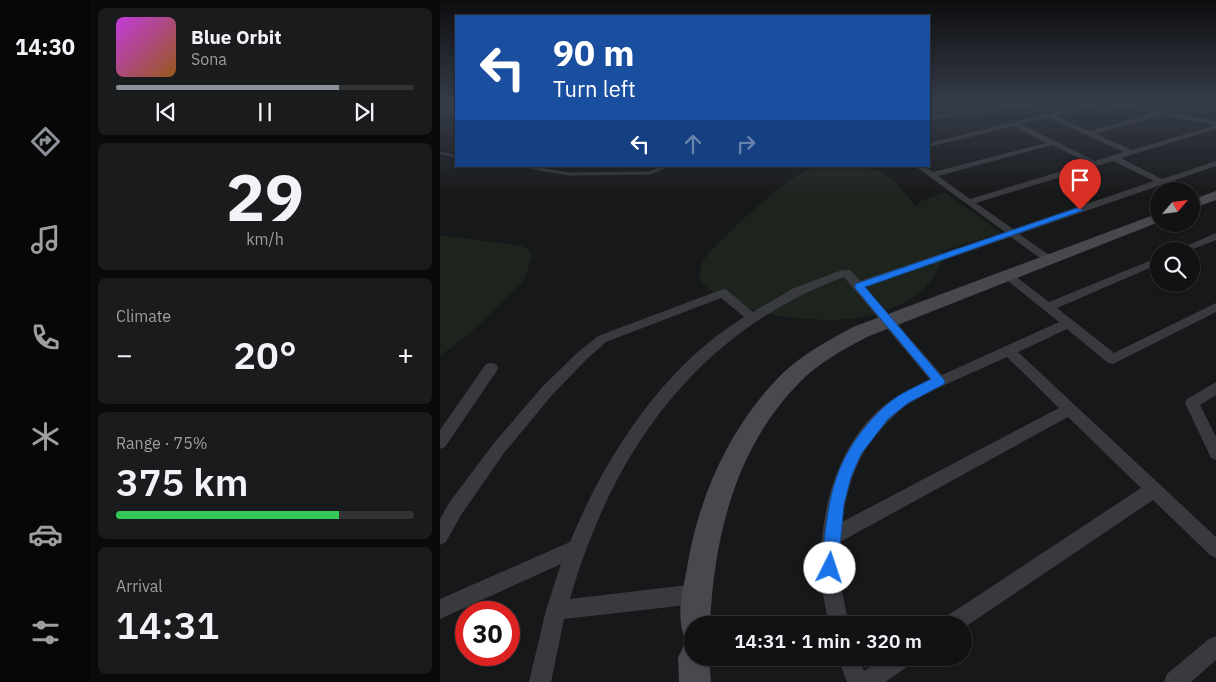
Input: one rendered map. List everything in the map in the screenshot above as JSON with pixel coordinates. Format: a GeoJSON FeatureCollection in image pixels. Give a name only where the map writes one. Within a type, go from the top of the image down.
{"type":"FeatureCollection","features":[{"type":"Feature","properties":{"kind":"street"},"geometry":{"type":"LineString","coordinates":[[930,145],[971,135]]}},
{"type":"Feature","properties":{"kind":"street"},"geometry":{"type":"LineString","coordinates":[[1037,135],[1094,164]]}},
{"type":"Feature","properties":{"kind":"street"},"geometry":{"type":"LineString","coordinates":[[1093,135],[1132,152]]}},
{"type":"Feature","properties":{"kind":"street"},"geometry":{"type":"LineString","coordinates":[[969,202],[1190,135]]}},
{"type":"Feature","properties":{"kind":"street"},"geometry":{"type":"LineString","coordinates":[[932,176],[1053,143]]}},
{"type":"Feature","properties":{"kind":"street"},"geometry":{"type":"LineString","coordinates":[[1114,158],[1162,182],[1216,163]]}},
{"type":"Feature","properties":{"kind":"street"},"geometry":{"type":"LineString","coordinates":[[920,167],[1048,259]]}},
{"type":"Feature","properties":{"kind":"street"},"geometry":{"type":"LineString","coordinates":[[858,286],[1150,186]]}},
{"type":"Feature","properties":{"kind":"street"},"geometry":{"type":"LineString","coordinates":[[1200,201],[1216,195]]}},
{"type":"Feature","properties":{"kind":"street"},"geometry":{"type":"LineString","coordinates":[[695,616],[696,594],[707,532],[734,460],[761,413],[790,379],[814,358],[860,332],[888,320],[1150,220]]}},
{"type":"Feature","properties":{"kind":"street"},"geometry":{"type":"LineString","coordinates":[[1200,244],[1215,238]]}},
{"type":"Feature","properties":{"kind":"street"},"geometry":{"type":"LineString","coordinates":[[1049,307],[1150,264]]}},
{"type":"Feature","properties":{"kind":"street"},"geometry":{"type":"LineString","coordinates":[[540,682],[556,610],[577,548],[594,505],[632,439],[667,391],[703,354],[751,317],[781,299],[846,272],[939,381]]}},
{"type":"Feature","properties":{"kind":"street"},"geometry":{"type":"LineString","coordinates":[[1008,275],[1113,359],[1216,307]]}},
{"type":"Feature","properties":{"kind":"street"},"geometry":{"type":"LineString","coordinates":[[440,536],[447,512],[499,448],[547,391],[602,339],[723,293],[751,317]]}},
{"type":"Feature","properties":{"kind":"street"},"geometry":{"type":"LineString","coordinates":[[838,616],[830,568],[832,538],[836,504],[855,450],[883,415],[904,399],[939,381],[1068,323]]}},
{"type":"Feature","properties":{"kind":"street"},"geometry":{"type":"LineString","coordinates":[[1008,350],[1216,549]]}},
{"type":"Feature","properties":{"kind":"street"},"geometry":{"type":"LineString","coordinates":[[440,442],[490,368]]}},
{"type":"Feature","properties":{"kind":"street"},"geometry":{"type":"LineString","coordinates":[[1216,388],[1192,403],[1216,453]]}},
{"type":"Feature","properties":{"kind":"street"},"geometry":{"type":"LineString","coordinates":[[832,538],[1070,410]]}},
{"type":"Feature","properties":{"kind":"street"},"geometry":{"type":"LineString","coordinates":[[964,616],[1154,489]]}},
{"type":"Feature","properties":{"kind":"street"},"geometry":{"type":"LineString","coordinates":[[440,609],[577,548]]}},
{"type":"Feature","properties":{"kind":"street"},"geometry":{"type":"LineString","coordinates":[[556,610],[696,594]]}},
{"type":"Feature","properties":{"kind":"street"},"geometry":{"type":"LineString","coordinates":[[1176,682],[1216,646]]}},
{"type":"Feature","properties":{"kind":"street"},"geometry":{"type":"LineString","coordinates":[[694,666],[695,682]]}},
{"type":"Feature","properties":{"kind":"street"},"geometry":{"type":"LineString","coordinates":[[851,666],[858,682]]}},
{"type":"Feature","properties":{"kind":"street"},"geometry":{"type":"LineString","coordinates":[[866,682],[891,666]]}},
{"type":"Feature","properties":{"kind":"shaded area"},"geometry":{"type":"Polygon","coordinates":[[[816,167],[862,167],[876,170],[893,180],[916,207],[921,201],[945,192],[1001,233],[942,251],[940,264],[928,284],[918,294],[889,309],[857,318],[827,320],[763,313],[717,294],[708,288],[702,281],[700,270],[710,251],[748,214],[772,194],[816,167]]]}},
{"type":"Feature","properties":{"kind":"shaded area"},"geometry":{"type":"Polygon","coordinates":[[[440,235],[521,246],[529,250],[532,257],[523,282],[479,325],[440,355],[440,235]]]}},
{"type":"Feature","properties":{"kind":"waterway"},"geometry":{"type":"LineString","coordinates":[[440,153],[455,156]]}},
{"type":"Feature","properties":{"kind":"waterway"},"geometry":{"type":"LineString","coordinates":[[528,167],[546,170]]}},
{"type":"Feature","properties":{"kind":"waterway"},"geometry":{"type":"LineString","coordinates":[[656,170],[664,167]]}},
{"type":"Feature","properties":{"kind":"waterway"},"geometry":{"type":"LineString","coordinates":[[539,169],[569,174],[649,173],[660,169]]}},
{"type":"Feature","properties":{"kind":"route"},"geometry":{"type":"LineString","coordinates":[[830,568],[836,504],[855,450],[883,415],[904,399],[939,381],[858,286],[1080,210]]}}]}
